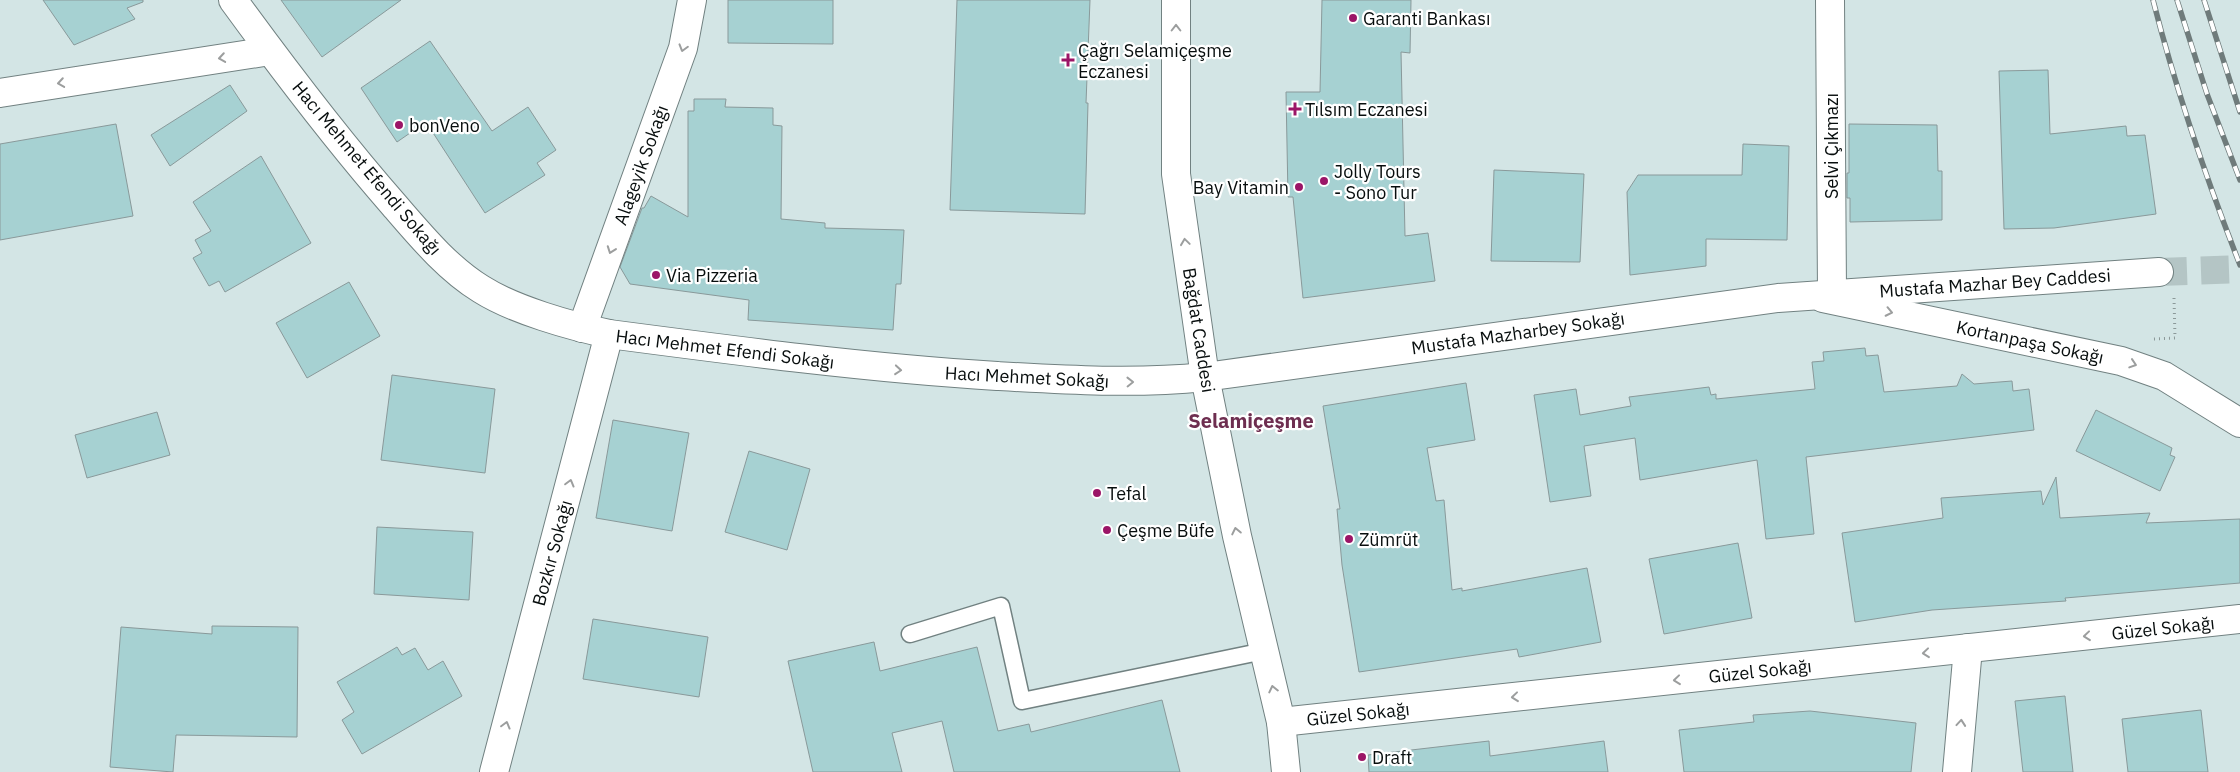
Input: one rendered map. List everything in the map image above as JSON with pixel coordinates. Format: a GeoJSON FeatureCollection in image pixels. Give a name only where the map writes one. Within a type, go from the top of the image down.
{"type":"FeatureCollection","features":[{"type":"Feature","properties":{"kind":"street","name":"Hacı Mehmet Efendi Sokağı"},"geometry":{"type":"LineString","coordinates":[[233,0],[270,51],[375,183],[457,272],[482,290],[507,302],[582,328],[609,334],[849,365]]}},
{"type":"Feature","properties":{"kind":"street","name":"Alageyik Sokağı"},"geometry":{"type":"LineString","coordinates":[[582,328],[683,48],[692,0]]}},
{"type":"Feature","properties":{"kind":"street","name":"Bağdat Caddesi"},"geometry":{"type":"LineString","coordinates":[[1176,0],[1176,174],[1205,377],[1237,536],[1280,722],[1286,772]]}},
{"type":"Feature","properties":{"kind":"street","name":"Selvi Çıkmazı"},"geometry":{"type":"LineString","coordinates":[[1820,294],[1830,0]]}},
{"type":"Feature","properties":{"kind":"street"},"geometry":{"type":"LineString","coordinates":[[0,93],[270,51]]}},
{"type":"Feature","properties":{"kind":"street","name":"Mustafa Mazhar Bey Caddesi"},"geometry":{"type":"LineString","coordinates":[[1820,294],[2166,281]]}},
{"type":"Feature","properties":{"kind":"street","name":"Mustafa Mazharbey Sokağı"},"geometry":{"type":"LineString","coordinates":[[1205,377],[1727,304],[1820,294]]}},
{"type":"Feature","properties":{"kind":"street","name":"Kortanpaşa Sokağı"},"geometry":{"type":"LineString","coordinates":[[1820,294],[2121,360],[2164,376],[2240,423]]}},
{"type":"Feature","properties":{"kind":"street","name":"Bozkır Sokağı"},"geometry":{"type":"LineString","coordinates":[[494,772],[609,334]]}},
{"type":"Feature","properties":{"kind":"street","name":"Hacı Mehmet Sokağı"},"geometry":{"type":"LineString","coordinates":[[849,365],[920,372],[1084,382],[1146,381],[1205,377]]}},
{"type":"Feature","properties":{"kind":"street","name":"Güzel Sokağı"},"geometry":{"type":"LineString","coordinates":[[1280,722],[2240,619]]}},
{"type":"Feature","properties":{"kind":"street"},"geometry":{"type":"LineString","coordinates":[[1957,772],[1968,648]]}},
{"type":"Feature","properties":{"kind":"lane"},"geometry":{"type":"LineString","coordinates":[[910,634],[1001,606],[1022,701],[1264,651]]}},
{"type":"Feature","properties":{"kind":"path"},"geometry":{"type":"LineString","coordinates":[[2149,340],[2176,338],[2166,281]]}},
{"type":"Feature","properties":{"kind":"building"},"geometry":{"type":"Polygon","coordinates":[[[43,0],[143,0],[143,2],[127,8],[135,19],[74,45],[43,0]]]}},
{"type":"Feature","properties":{"kind":"building"},"geometry":{"type":"Polygon","coordinates":[[[281,0],[401,0],[322,57],[281,0]]]}},
{"type":"Feature","properties":{"kind":"building"},"geometry":{"type":"Polygon","coordinates":[[[728,0],[833,0],[833,44],[728,43],[728,0]]]}},
{"type":"Feature","properties":{"kind":"building"},"geometry":{"type":"Polygon","coordinates":[[[957,0],[1090,0],[1086,103],[1088,103],[1085,214],[950,210],[957,0]]]}},
{"type":"Feature","properties":{"kind":"building"},"geometry":{"type":"Polygon","coordinates":[[[1322,0],[1411,0],[1410,53],[1401,52],[1405,236],[1428,233],[1435,281],[1303,298],[1293,197],[1288,197],[1286,92],[1320,92],[1322,0]]]}},
{"type":"Feature","properties":{"kind":"building"},"geometry":{"type":"Polygon","coordinates":[[[430,41],[492,131],[528,107],[556,150],[537,163],[545,175],[485,213],[426,122],[397,142],[361,88],[430,41]]]}},
{"type":"Feature","properties":{"kind":"building"},"geometry":{"type":"Polygon","coordinates":[[[2048,70],[2050,134],[2126,126],[2127,136],[2145,135],[2156,214],[2054,228],[2004,229],[1999,71],[2048,70]]]}},
{"type":"Feature","properties":{"kind":"building"},"geometry":{"type":"Polygon","coordinates":[[[230,85],[247,111],[170,166],[151,135],[230,85]]]}},
{"type":"Feature","properties":{"kind":"building"},"geometry":{"type":"Polygon","coordinates":[[[694,99],[726,99],[725,107],[773,108],[773,125],[782,126],[781,219],[825,223],[825,228],[904,230],[901,284],[896,284],[893,330],[748,320],[749,300],[630,284],[620,267],[642,208],[644,208],[651,196],[688,217],[688,111],[694,111],[694,99]]]}},
{"type":"Feature","properties":{"kind":"building"},"geometry":{"type":"Polygon","coordinates":[[[116,124],[133,216],[0,240],[0,144],[116,124]]]}},
{"type":"Feature","properties":{"kind":"building"},"geometry":{"type":"Polygon","coordinates":[[[1849,124],[1937,125],[1938,171],[1942,171],[1942,220],[1850,222],[1850,198],[1847,198],[1849,124]]]}},
{"type":"Feature","properties":{"kind":"building"},"geometry":{"type":"Polygon","coordinates":[[[1743,144],[1789,146],[1787,240],[1706,239],[1706,266],[1630,275],[1627,192],[1638,175],[1742,175],[1743,144]]]}},
{"type":"Feature","properties":{"kind":"building"},"geometry":{"type":"Polygon","coordinates":[[[261,156],[311,243],[225,292],[219,281],[209,286],[193,258],[202,253],[195,240],[211,231],[193,202],[261,156]]]}},
{"type":"Feature","properties":{"kind":"building"},"geometry":{"type":"Polygon","coordinates":[[[1494,170],[1584,174],[1580,262],[1491,261],[1494,170]]]}},
{"type":"Feature","properties":{"kind":"building"},"geometry":{"type":"Polygon","coordinates":[[[349,282],[380,336],[307,378],[276,323],[349,282]]]}},
{"type":"Feature","properties":{"kind":"building"},"geometry":{"type":"Polygon","coordinates":[[[1865,348],[1866,356],[1878,355],[1884,392],[1957,386],[1962,374],[1974,384],[2012,381],[2013,391],[2029,389],[2034,430],[1806,457],[1814,534],[1766,539],[1757,460],[1640,480],[1635,438],[1584,446],[1591,496],[1550,502],[1534,395],[1576,389],[1580,415],[1631,406],[1629,397],[1709,387],[1711,395],[1716,394],[1716,399],[1815,389],[1812,362],[1824,361],[1823,352],[1865,348]]]}},
{"type":"Feature","properties":{"kind":"building"},"geometry":{"type":"Polygon","coordinates":[[[392,375],[495,389],[485,473],[381,460],[392,375]]]}},
{"type":"Feature","properties":{"kind":"building"},"geometry":{"type":"Polygon","coordinates":[[[1466,383],[1475,440],[1427,448],[1436,501],[1444,500],[1452,590],[1462,588],[1462,591],[1587,568],[1601,642],[1519,657],[1517,649],[1359,672],[1342,565],[1337,509],[1340,509],[1323,406],[1466,383]]]}},
{"type":"Feature","properties":{"kind":"building"},"geometry":{"type":"Polygon","coordinates":[[[2096,410],[2172,448],[2170,455],[2175,457],[2160,491],[2076,451],[2096,410]]]}},
{"type":"Feature","properties":{"kind":"building"},"geometry":{"type":"Polygon","coordinates":[[[157,412],[170,455],[87,478],[75,435],[157,412]]]}},
{"type":"Feature","properties":{"kind":"building"},"geometry":{"type":"Polygon","coordinates":[[[613,420],[689,433],[672,531],[596,518],[613,420]]]}},
{"type":"Feature","properties":{"kind":"building"},"geometry":{"type":"Polygon","coordinates":[[[749,451],[810,469],[787,550],[725,532],[749,451]]]}},
{"type":"Feature","properties":{"kind":"building"},"geometry":{"type":"Polygon","coordinates":[[[2056,477],[2060,518],[2150,513],[2146,523],[2240,519],[2240,583],[2065,598],[2066,601],[1932,610],[1855,622],[1842,533],[1943,518],[1941,498],[2041,491],[2043,505],[2056,477]]]}},
{"type":"Feature","properties":{"kind":"building"},"geometry":{"type":"Polygon","coordinates":[[[377,527],[473,532],[469,600],[374,594],[377,527]]]}},
{"type":"Feature","properties":{"kind":"building"},"geometry":{"type":"Polygon","coordinates":[[[1738,543],[1752,618],[1664,634],[1649,559],[1738,543]]]}},
{"type":"Feature","properties":{"kind":"building"},"geometry":{"type":"Polygon","coordinates":[[[593,619],[708,637],[699,697],[583,679],[593,619]]]}},
{"type":"Feature","properties":{"kind":"building"},"geometry":{"type":"Polygon","coordinates":[[[212,626],[298,627],[297,737],[176,735],[173,772],[110,767],[121,627],[212,634],[212,626]]]}},
{"type":"Feature","properties":{"kind":"building"},"geometry":{"type":"Polygon","coordinates":[[[874,642],[880,671],[977,647],[998,731],[1029,724],[1031,732],[1162,700],[1180,772],[954,772],[942,721],[892,733],[902,772],[813,772],[788,661],[874,642]]]}},
{"type":"Feature","properties":{"kind":"building"},"geometry":{"type":"Polygon","coordinates":[[[397,647],[402,655],[415,648],[428,670],[443,661],[462,696],[362,754],[342,720],[354,712],[337,682],[397,647]]]}},
{"type":"Feature","properties":{"kind":"building"},"geometry":{"type":"Polygon","coordinates":[[[2065,696],[2073,772],[2023,772],[2015,701],[2065,696]]]}},
{"type":"Feature","properties":{"kind":"building"},"geometry":{"type":"Polygon","coordinates":[[[2201,710],[2208,772],[2128,772],[2122,719],[2201,710]]]}},
{"type":"Feature","properties":{"kind":"building"},"geometry":{"type":"Polygon","coordinates":[[[1810,711],[1916,723],[1911,772],[1684,772],[1679,730],[1754,722],[1753,715],[1810,711]]]}},
{"type":"Feature","properties":{"kind":"building"},"geometry":{"type":"Polygon","coordinates":[[[1489,741],[1490,756],[1604,741],[1608,772],[1369,772],[1368,755],[1489,741]]]}},
{"type":"Feature","properties":{"kind":"tunnel"},"geometry":{"type":"LineString","coordinates":[[2159,272],[2240,269]]}},
{"type":"Feature","properties":{"kind":"railway"},"geometry":{"type":"LineString","coordinates":[[2153,0],[2192,134],[2240,265]]}},
{"type":"Feature","properties":{"kind":"railway"},"geometry":{"type":"LineString","coordinates":[[2177,0],[2207,94],[2240,180]]}},
{"type":"Feature","properties":{"kind":"railway"},"geometry":{"type":"LineString","coordinates":[[2204,0],[2240,112]]}},
{"type":"Feature","properties":{"kind":"place","name":"Garanti Bankası"},"geometry":{"type":"Point","coordinates":[1353,18]}},
{"type":"Feature","properties":{"kind":"place","name":"Çağrı Selamiçeşme Eczanesi"},"geometry":{"type":"Point","coordinates":[1068,60]}},
{"type":"Feature","properties":{"kind":"place","name":"Tılsım Eczanesi"},"geometry":{"type":"Point","coordinates":[1295,109]}},
{"type":"Feature","properties":{"kind":"place","name":"bonVeno"},"geometry":{"type":"Point","coordinates":[399,125]}},
{"type":"Feature","properties":{"kind":"place","name":"Jolly Tours - Sono Tur"},"geometry":{"type":"Point","coordinates":[1324,181]}},
{"type":"Feature","properties":{"kind":"place","name":"Bay Vitamin"},"geometry":{"type":"Point","coordinates":[1299,187]}},
{"type":"Feature","properties":{"kind":"place","name":"Via Pizzeria"},"geometry":{"type":"Point","coordinates":[656,275]}},
{"type":"Feature","properties":{"kind":"place","name":"Tefal"},"geometry":{"type":"Point","coordinates":[1097,493]}},
{"type":"Feature","properties":{"kind":"place","name":"Çeşme Büfe"},"geometry":{"type":"Point","coordinates":[1107,530]}},
{"type":"Feature","properties":{"kind":"place","name":"Zümrüt"},"geometry":{"type":"Point","coordinates":[1349,539]}},
{"type":"Feature","properties":{"kind":"place","name":"Draft"},"geometry":{"type":"Point","coordinates":[1362,757]}},
{"type":"Feature","properties":{"kind":"district","name":"Selamiçeşme"},"geometry":{"type":"Point","coordinates":[1251,420]}}]}
